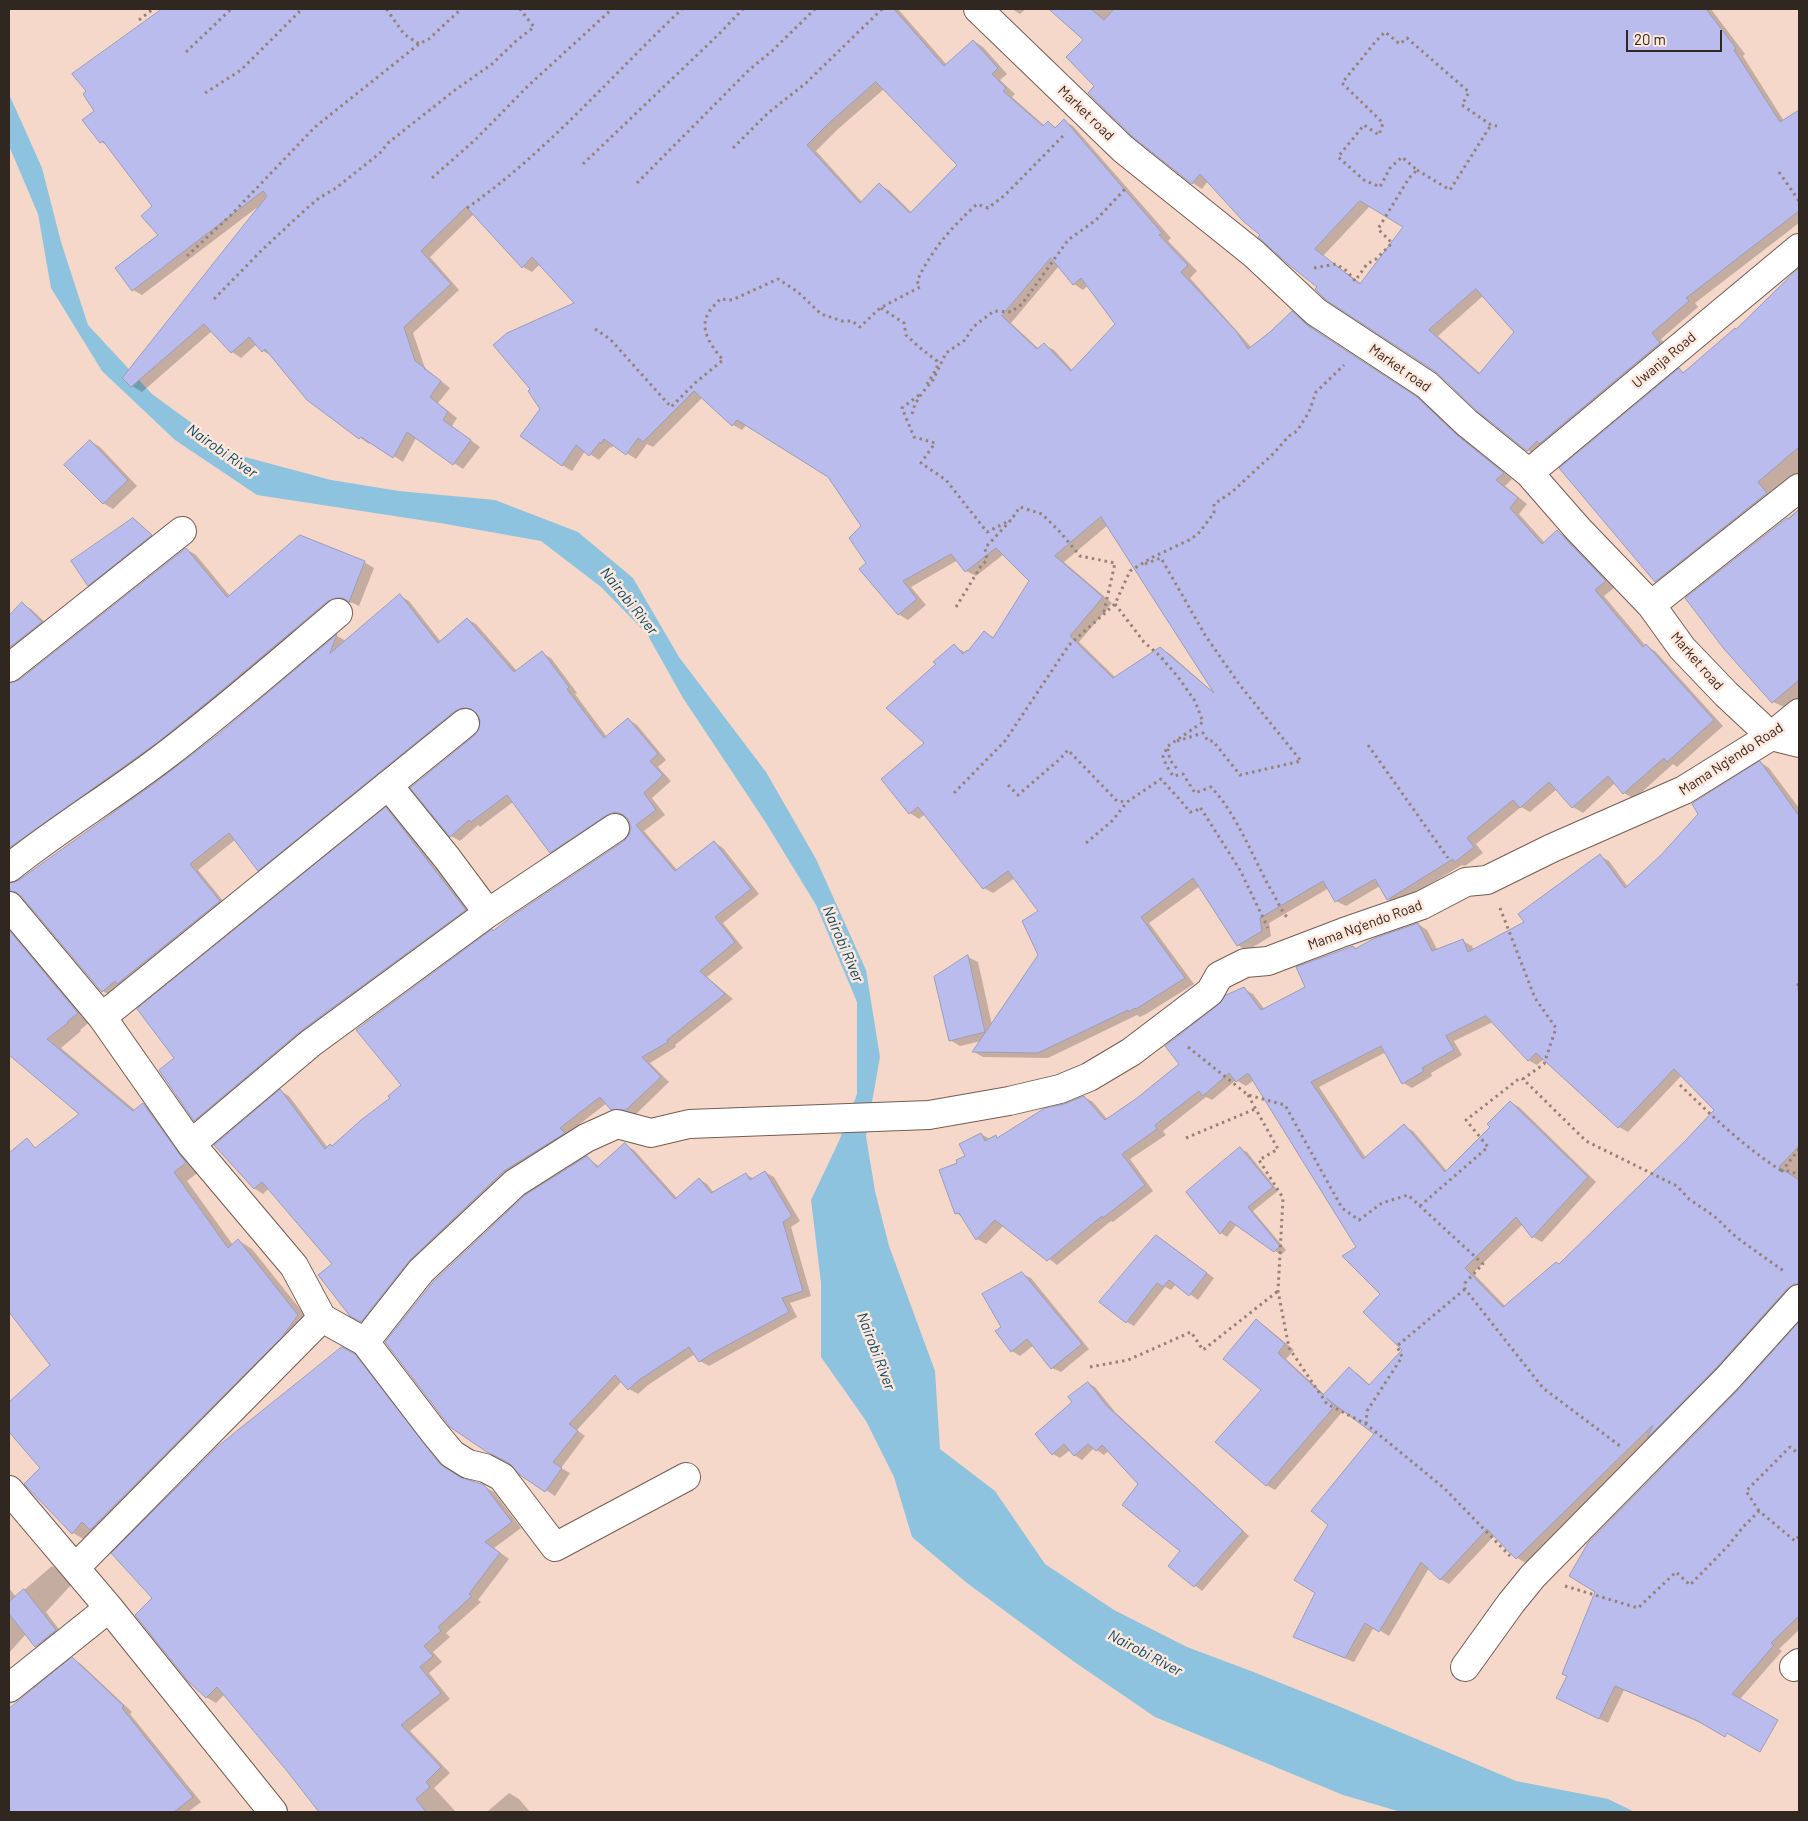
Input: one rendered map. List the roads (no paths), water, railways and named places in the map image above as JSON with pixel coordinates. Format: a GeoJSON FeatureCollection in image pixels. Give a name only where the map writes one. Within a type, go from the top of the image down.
{"type":"FeatureCollection","features":[{"type":"Feature","properties":{"kind":"street","name":"Market road"},"geometry":{"type":"LineString","coordinates":[[978,9],[1123,149],[1254,254],[1316,312],[1427,385],[1467,423],[1529,473],[1578,529],[1652,605],[1682,648],[1726,694],[1771,736],[1799,743]]}},
{"type":"Feature","properties":{"kind":"street","name":"Uwanja Road"},"geometry":{"type":"LineString","coordinates":[[1529,473],[1799,248]]}},
{"type":"Feature","properties":{"kind":"street"},"geometry":{"type":"LineString","coordinates":[[1652,605],[1799,488]]}},
{"type":"Feature","properties":{"kind":"street"},"geometry":{"type":"LineString","coordinates":[[9,668],[182,531]]}},
{"type":"Feature","properties":{"kind":"street"},"geometry":{"type":"LineString","coordinates":[[9,868],[48,837],[76,820],[166,755],[338,613]]}},
{"type":"Feature","properties":{"kind":"street","name":"Mama Ng'endo Road"},"geometry":{"type":"LineString","coordinates":[[365,1342],[421,1271],[514,1183],[586,1138],[617,1124],[651,1133],[689,1124],[929,1115],[1009,1101],[1060,1089],[1089,1077],[1131,1052],[1210,992],[1219,976],[1246,963],[1268,961],[1422,905],[1684,790],[1771,736],[1799,713]]}},
{"type":"Feature","properties":{"kind":"street"},"geometry":{"type":"LineString","coordinates":[[102,1017],[388,784],[466,723]]}},
{"type":"Feature","properties":{"kind":"street"},"geometry":{"type":"LineString","coordinates":[[388,784],[488,913]]}},
{"type":"Feature","properties":{"kind":"street"},"geometry":{"type":"LineString","coordinates":[[191,1144],[311,1043],[488,913],[615,828]]}},
{"type":"Feature","properties":{"kind":"street"},"geometry":{"type":"LineString","coordinates":[[9,906],[102,1017],[191,1144],[294,1266],[322,1318],[365,1342],[452,1454],[468,1464],[485,1468],[502,1477],[555,1547],[686,1477]]}},
{"type":"Feature","properties":{"kind":"street"},"geometry":{"type":"LineString","coordinates":[[1465,1667],[1511,1603],[1542,1567],[1728,1378],[1795,1288]]}},
{"type":"Feature","properties":{"kind":"street"},"geometry":{"type":"LineString","coordinates":[[76,1568],[322,1318]]}},
{"type":"Feature","properties":{"kind":"street"},"geometry":{"type":"LineString","coordinates":[[9,1490],[109,1608],[260,1808]]}},
{"type":"Feature","properties":{"kind":"street"},"geometry":{"type":"LineString","coordinates":[[9,1688],[109,1608]]}},
{"type":"Feature","properties":{"kind":"water","name":"Nairobi River"},"geometry":{"type":"Polygon","coordinates":[[[9,94],[42,168],[61,242],[88,325],[152,394],[234,454],[331,480],[399,491],[495,500],[578,532],[633,578],[679,657],[766,772],[816,859],[866,970],[880,1057],[866,1136],[875,1191],[889,1246],[935,1371],[940,1449],[995,1491],[1045,1564],[1114,1610],[1187,1647],[1343,1708],[1516,1781],[1608,1799],[1635,1812],[1401,1812],[1343,1795],[1155,1717],[1073,1661],[967,1583],[912,1537],[894,1477],[866,1421],[821,1357],[821,1283],[811,1200],[839,1141],[857,1094],[857,1002],[816,905],[766,823],[683,698],[647,634],[601,587],[541,541],[440,523],[257,495],[175,440],[102,371],[51,288],[38,214],[9,146],[9,94]]]}}]}
